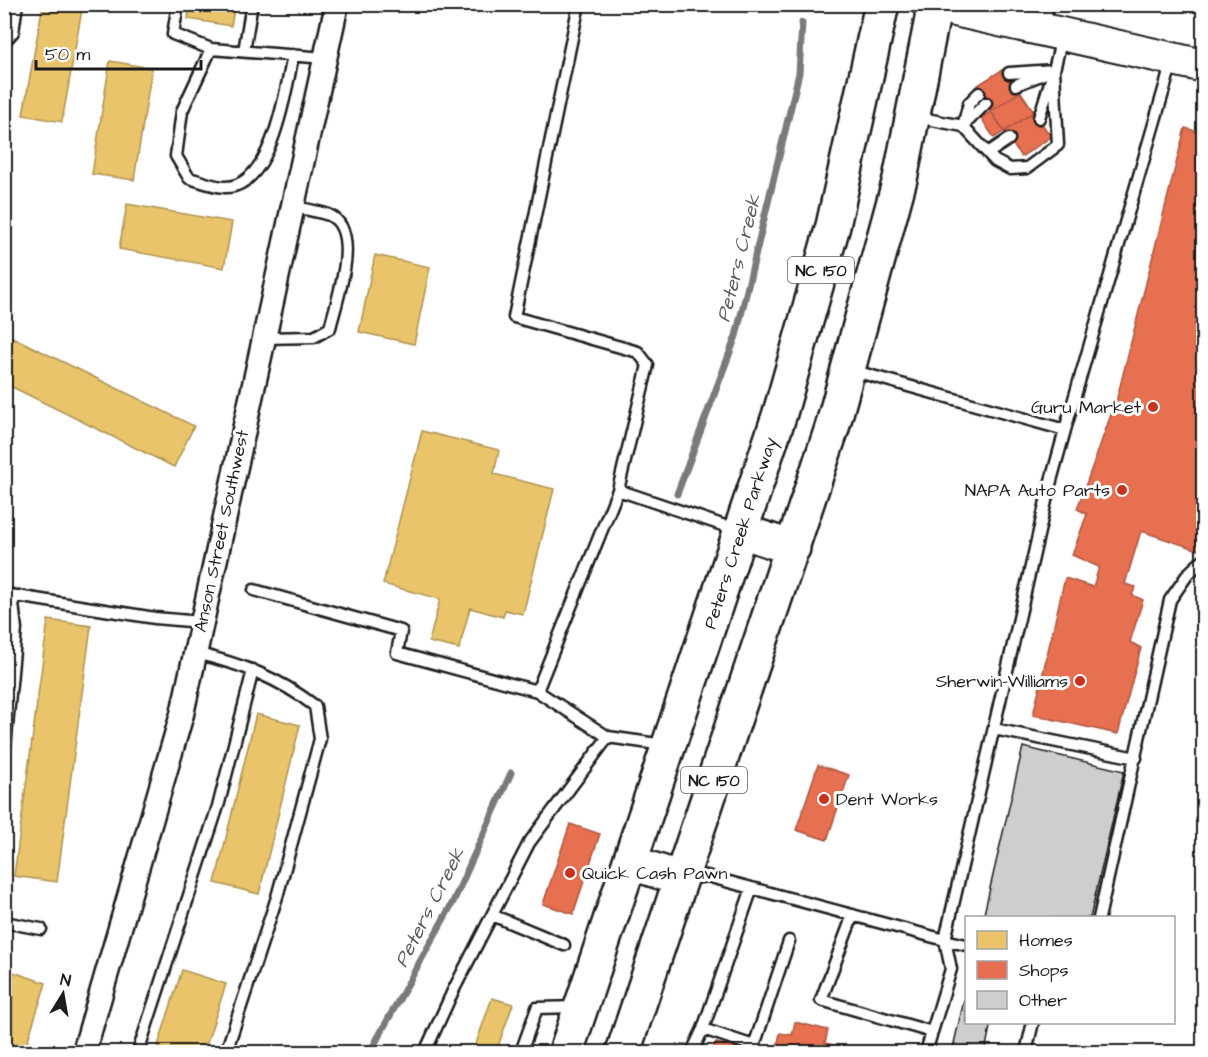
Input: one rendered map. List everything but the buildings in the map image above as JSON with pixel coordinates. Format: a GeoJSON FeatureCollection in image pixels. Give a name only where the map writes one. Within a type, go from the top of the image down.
{"type":"FeatureCollection","features":[{"type":"Feature","properties":{"kind":"main road","name":"Peters Creek Parkway"},"geometry":{"type":"LineString","coordinates":[[566,1053],[780,412],[818,280],[850,155],[882,4]]}},
{"type":"Feature","properties":{"kind":"main road","name":"NC 150"},"geometry":{"type":"LineString","coordinates":[[622,1053],[793,548],[849,369],[885,239],[914,117],[932,5]]}},
{"type":"Feature","properties":{"kind":"main road"},"geometry":{"type":"LineString","coordinates":[[741,531],[793,548]]}},
{"type":"Feature","properties":{"kind":"main road"},"geometry":{"type":"LineString","coordinates":[[630,862],[681,879]]}},
{"type":"Feature","properties":{"kind":"street","name":"Anson Street Southwest"},"geometry":{"type":"LineString","coordinates":[[84,1053],[182,714],[337,4]]}},
{"type":"Feature","properties":{"kind":"street"},"geometry":{"type":"LineString","coordinates":[[932,5],[1051,22],[1203,66]]}},
{"type":"Feature","properties":{"kind":"lane"},"geometry":{"type":"LineString","coordinates":[[4,42],[13,32],[18,4]]}},
{"type":"Feature","properties":{"kind":"lane"},"geometry":{"type":"LineString","coordinates":[[178,4],[173,34],[211,49],[325,58]]}},
{"type":"Feature","properties":{"kind":"lane"},"geometry":{"type":"LineString","coordinates":[[244,51],[252,4]]}},
{"type":"Feature","properties":{"kind":"lane"},"geometry":{"type":"LineString","coordinates":[[537,691],[618,490],[648,365],[638,352],[514,317],[579,4]]}},
{"type":"Feature","properties":{"kind":"lane"},"geometry":{"type":"LineString","coordinates":[[914,117],[963,126],[995,161],[1010,168],[1027,168],[1058,145],[1051,22]]}},
{"type":"Feature","properties":{"kind":"lane"},"geometry":{"type":"LineString","coordinates":[[211,49],[182,111],[176,156],[189,178],[226,187],[249,179],[261,162],[280,118],[293,55]]}},
{"type":"Feature","properties":{"kind":"lane"},"geometry":{"type":"LineString","coordinates":[[926,1053],[951,969],[945,940],[1065,430],[1173,59]]}},
{"type":"Feature","properties":{"kind":"lane"},"geometry":{"type":"LineString","coordinates":[[1009,73],[1054,70]]}},
{"type":"Feature","properties":{"kind":"lane"},"geometry":{"type":"LineString","coordinates":[[1017,85],[1054,70]]}},
{"type":"Feature","properties":{"kind":"lane"},"geometry":{"type":"LineString","coordinates":[[1039,118],[1054,70]]}},
{"type":"Feature","properties":{"kind":"lane"},"geometry":{"type":"LineString","coordinates":[[963,126],[969,104],[979,93]]}},
{"type":"Feature","properties":{"kind":"lane"},"geometry":{"type":"LineString","coordinates":[[963,126],[986,103]]}},
{"type":"Feature","properties":{"kind":"lane"},"geometry":{"type":"LineString","coordinates":[[988,153],[1009,139]]}},
{"type":"Feature","properties":{"kind":"lane"},"geometry":{"type":"LineString","coordinates":[[263,338],[314,338],[330,328],[348,251],[344,231],[331,216],[292,207]]}},
{"type":"Feature","properties":{"kind":"lane"},"geometry":{"type":"LineString","coordinates":[[849,369],[1065,430]]}},
{"type":"Feature","properties":{"kind":"lane"},"geometry":{"type":"LineString","coordinates":[[618,490],[741,531]]}},
{"type":"Feature","properties":{"kind":"lane"},"geometry":{"type":"LineString","coordinates":[[1099,916],[1170,600],[1188,574],[1203,559]]}},
{"type":"Feature","properties":{"kind":"lane"},"geometry":{"type":"LineString","coordinates":[[254,590],[401,631],[397,653],[537,691],[608,737],[669,746]]}},
{"type":"Feature","properties":{"kind":"lane"},"geometry":{"type":"LineString","coordinates":[[4,759],[16,629],[8,595],[201,622]]}},
{"type":"Feature","properties":{"kind":"lane"},"geometry":{"type":"LineString","coordinates":[[195,653],[239,663],[291,688],[315,706],[320,739],[278,897],[226,1053]]}},
{"type":"Feature","properties":{"kind":"lane"},"geometry":{"type":"LineString","coordinates":[[138,1053],[219,803],[253,670]]}},
{"type":"Feature","properties":{"kind":"lane"},"geometry":{"type":"LineString","coordinates":[[994,729],[1136,758]]}},
{"type":"Feature","properties":{"kind":"lane"},"geometry":{"type":"LineString","coordinates":[[425,1053],[529,843],[608,737]]}},
{"type":"Feature","properties":{"kind":"lane"},"geometry":{"type":"LineString","coordinates":[[681,879],[707,876],[965,945]]}},
{"type":"Feature","properties":{"kind":"lane"},"geometry":{"type":"LineString","coordinates":[[692,1053],[703,1029],[752,888]]}},
{"type":"Feature","properties":{"kind":"lane"},"geometry":{"type":"LineString","coordinates":[[492,915],[564,945]]}},
{"type":"Feature","properties":{"kind":"lane"},"geometry":{"type":"LineString","coordinates":[[853,915],[821,1000],[932,1032]]}},
{"type":"Feature","properties":{"kind":"lane"},"geometry":{"type":"LineString","coordinates":[[4,922],[41,929]]}},
{"type":"Feature","properties":{"kind":"lane"},"geometry":{"type":"LineString","coordinates":[[703,1029],[754,1046],[789,941]]}},
{"type":"Feature","properties":{"kind":"lane"},"geometry":{"type":"LineString","coordinates":[[521,1053],[537,1008],[581,1007]]}},
{"type":"Feature","properties":{"kind":"lane"},"geometry":{"type":"LineString","coordinates":[[1026,1053],[1033,1024]]}},
{"type":"Feature","properties":{"kind":"waterway","name":"Peters Creek"},"geometry":{"type":"LineString","coordinates":[[677,494],[736,336],[799,73],[802,23]]}},
{"type":"Feature","properties":{"kind":"waterway","name":"Peters Creek"},"geometry":{"type":"LineString","coordinates":[[370,1052],[453,902],[511,773]]}},
{"type":"Feature","properties":{"kind":"place","name":"Guru Market"},"geometry":{"type":"Point","coordinates":[1153,407]}},
{"type":"Feature","properties":{"kind":"place","name":"NAPA Auto Parts"},"geometry":{"type":"Point","coordinates":[1122,490]}},
{"type":"Feature","properties":{"kind":"place","name":"Sherwin-Williams"},"geometry":{"type":"Point","coordinates":[1080,681]}},
{"type":"Feature","properties":{"kind":"place","name":"Dent Works"},"geometry":{"type":"Point","coordinates":[824,799]}},
{"type":"Feature","properties":{"kind":"place","name":"Quick Cash Pawn"},"geometry":{"type":"Point","coordinates":[570,873]}}]}
